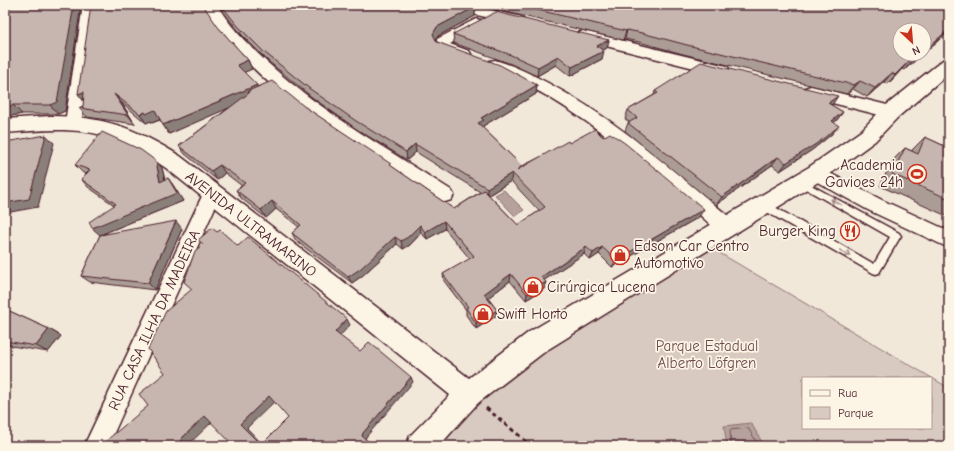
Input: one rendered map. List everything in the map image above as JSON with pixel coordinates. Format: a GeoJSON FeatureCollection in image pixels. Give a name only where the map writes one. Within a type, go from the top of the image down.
{"type":"FeatureCollection","features":[{"type":"Feature","properties":{"kind":"main road"},"geometry":{"type":"LineString","coordinates":[[420,446],[469,394],[538,341],[726,226],[808,178],[868,136],[891,112],[946,70]]}},
{"type":"Feature","properties":{"kind":"main road","name":"AVENIDA ULTRAMARINO"},"geometry":{"type":"LineString","coordinates":[[5,126],[73,123],[102,127],[123,134],[143,144],[173,162],[469,394]]}},
{"type":"Feature","properties":{"kind":"street"},"geometry":{"type":"LineString","coordinates":[[73,123],[90,5]]}},
{"type":"Feature","properties":{"kind":"street"},"geometry":{"type":"LineString","coordinates":[[210,5],[215,15],[235,40],[288,90],[320,114],[445,195]]}},
{"type":"Feature","properties":{"kind":"street"},"geometry":{"type":"LineString","coordinates":[[450,5],[531,23]]}},
{"type":"Feature","properties":{"kind":"street"},"geometry":{"type":"LineString","coordinates":[[493,14],[444,40],[442,42],[444,47],[506,69],[552,91],[630,146],[726,226]]}},
{"type":"Feature","properties":{"kind":"street"},"geometry":{"type":"LineString","coordinates":[[569,33],[738,74]]}},
{"type":"Feature","properties":{"kind":"street"},"geometry":{"type":"LineString","coordinates":[[800,89],[891,112]]}},
{"type":"Feature","properties":{"kind":"street"},"geometry":{"type":"LineString","coordinates":[[808,178],[875,204],[949,240]]}},
{"type":"Feature","properties":{"kind":"street","name":"RUA CASA ILHA DA MADEIRA"},"geometry":{"type":"LineString","coordinates":[[96,446],[212,194]]}},
{"type":"Feature","properties":{"kind":"lane"},"geometry":{"type":"LineString","coordinates":[[762,205],[876,270],[896,236],[808,178]]}},
{"type":"Feature","properties":{"kind":"path"},"geometry":{"type":"LineString","coordinates":[[469,394],[532,446]]}},
{"type":"Feature","properties":{"kind":"green space","name":"Parque Estadual Alberto Löfgren"},"geometry":{"type":"Polygon","coordinates":[[[706,245],[930,377],[802,377],[802,429],[932,429],[932,378],[949,388],[949,446],[441,446],[480,400],[539,352],[706,245]]]}},
{"type":"Feature","properties":{"kind":"water"},"geometry":{"type":"Polygon","coordinates":[[[504,190],[524,210],[515,216],[495,195],[504,190]]]}},
{"type":"Feature","properties":{"kind":"water"},"geometry":{"type":"Polygon","coordinates":[[[751,423],[763,444],[762,446],[727,446],[724,426],[751,423]]]}},
{"type":"Feature","properties":{"kind":"building"},"geometry":{"type":"Polygon","coordinates":[[[5,5],[74,5],[57,102],[50,105],[13,105],[5,107],[5,5]]]}},
{"type":"Feature","properties":{"kind":"building"},"geometry":{"type":"Polygon","coordinates":[[[91,5],[203,5],[218,27],[248,60],[237,65],[257,85],[163,125],[155,110],[146,114],[145,112],[140,114],[114,94],[128,115],[79,108],[83,106],[84,92],[78,94],[91,5]]]}},
{"type":"Feature","properties":{"kind":"building"},"geometry":{"type":"Polygon","coordinates":[[[221,5],[467,5],[475,7],[437,27],[433,34],[437,42],[500,65],[537,85],[481,118],[484,120],[478,123],[522,166],[517,170],[568,141],[569,143],[595,129],[603,137],[610,133],[626,144],[704,209],[616,260],[602,247],[593,253],[586,247],[541,277],[546,282],[527,294],[511,274],[484,294],[497,310],[476,323],[466,308],[468,307],[443,274],[474,256],[444,221],[425,232],[420,225],[408,237],[401,241],[395,237],[360,269],[348,277],[292,233],[301,225],[272,201],[261,210],[236,190],[245,183],[220,165],[211,171],[179,146],[249,93],[248,91],[272,81],[305,107],[391,164],[390,165],[454,209],[484,190],[518,225],[545,207],[512,173],[487,188],[415,144],[406,152],[356,121],[310,89],[264,52],[238,26],[221,5]]]}},
{"type":"Feature","properties":{"kind":"building"},"geometry":{"type":"Polygon","coordinates":[[[517,5],[949,5],[949,29],[932,44],[932,22],[892,22],[892,62],[908,62],[895,75],[892,73],[875,88],[860,81],[854,85],[642,33],[626,31],[517,5]]]}},
{"type":"Feature","properties":{"kind":"building"},"geometry":{"type":"Polygon","coordinates":[[[496,12],[609,40],[597,46],[604,51],[572,67],[558,56],[538,67],[511,55],[453,34],[496,12]]]}},
{"type":"Feature","properties":{"kind":"building"},"geometry":{"type":"Polygon","coordinates":[[[701,62],[838,96],[828,103],[843,112],[832,121],[839,126],[819,142],[786,163],[778,157],[722,197],[628,123],[637,118],[628,110],[658,93],[655,91],[701,62]]]}},
{"type":"Feature","properties":{"kind":"building"},"geometry":{"type":"Polygon","coordinates":[[[102,132],[141,150],[156,161],[160,182],[168,178],[177,193],[92,228],[89,222],[116,204],[81,179],[90,170],[75,165],[102,132]]]}},
{"type":"Feature","properties":{"kind":"building"},"geometry":{"type":"Polygon","coordinates":[[[46,135],[29,199],[5,203],[5,142],[46,135]]]}},
{"type":"Feature","properties":{"kind":"building"},"geometry":{"type":"Polygon","coordinates":[[[925,137],[949,148],[949,199],[892,174],[905,148],[918,154],[925,137]]]}},
{"type":"Feature","properties":{"kind":"building"},"geometry":{"type":"Polygon","coordinates":[[[176,221],[148,283],[81,276],[100,235],[176,221]]]}},
{"type":"Feature","properties":{"kind":"building"},"geometry":{"type":"Polygon","coordinates":[[[212,228],[217,232],[220,230],[238,246],[248,237],[347,319],[335,332],[360,351],[369,342],[411,377],[363,433],[362,436],[374,446],[234,446],[205,416],[180,440],[183,443],[181,446],[102,446],[102,444],[148,406],[139,394],[165,373],[148,349],[166,311],[192,289],[184,282],[195,251],[203,244],[198,240],[212,228]],[[269,396],[240,424],[261,445],[288,418],[269,396]]]}},
{"type":"Feature","properties":{"kind":"building"},"geometry":{"type":"Polygon","coordinates":[[[5,309],[49,329],[36,346],[5,341],[5,309]]]}},
{"type":"Feature","properties":{"kind":"place","name":"Academia Gavioes 24h"},"geometry":{"type":"Point","coordinates":[917,174]}},
{"type":"Feature","properties":{"kind":"place","name":"Burger King"},"geometry":{"type":"Point","coordinates":[850,231]}},
{"type":"Feature","properties":{"kind":"place","name":"Edson Car Centro Automotivo"},"geometry":{"type":"Point","coordinates":[620,255]}},
{"type":"Feature","properties":{"kind":"place","name":"Cirúrgica Lucena"},"geometry":{"type":"Point","coordinates":[533,287]}},
{"type":"Feature","properties":{"kind":"place","name":"Swift Horto"},"geometry":{"type":"Point","coordinates":[483,314]}}]}
